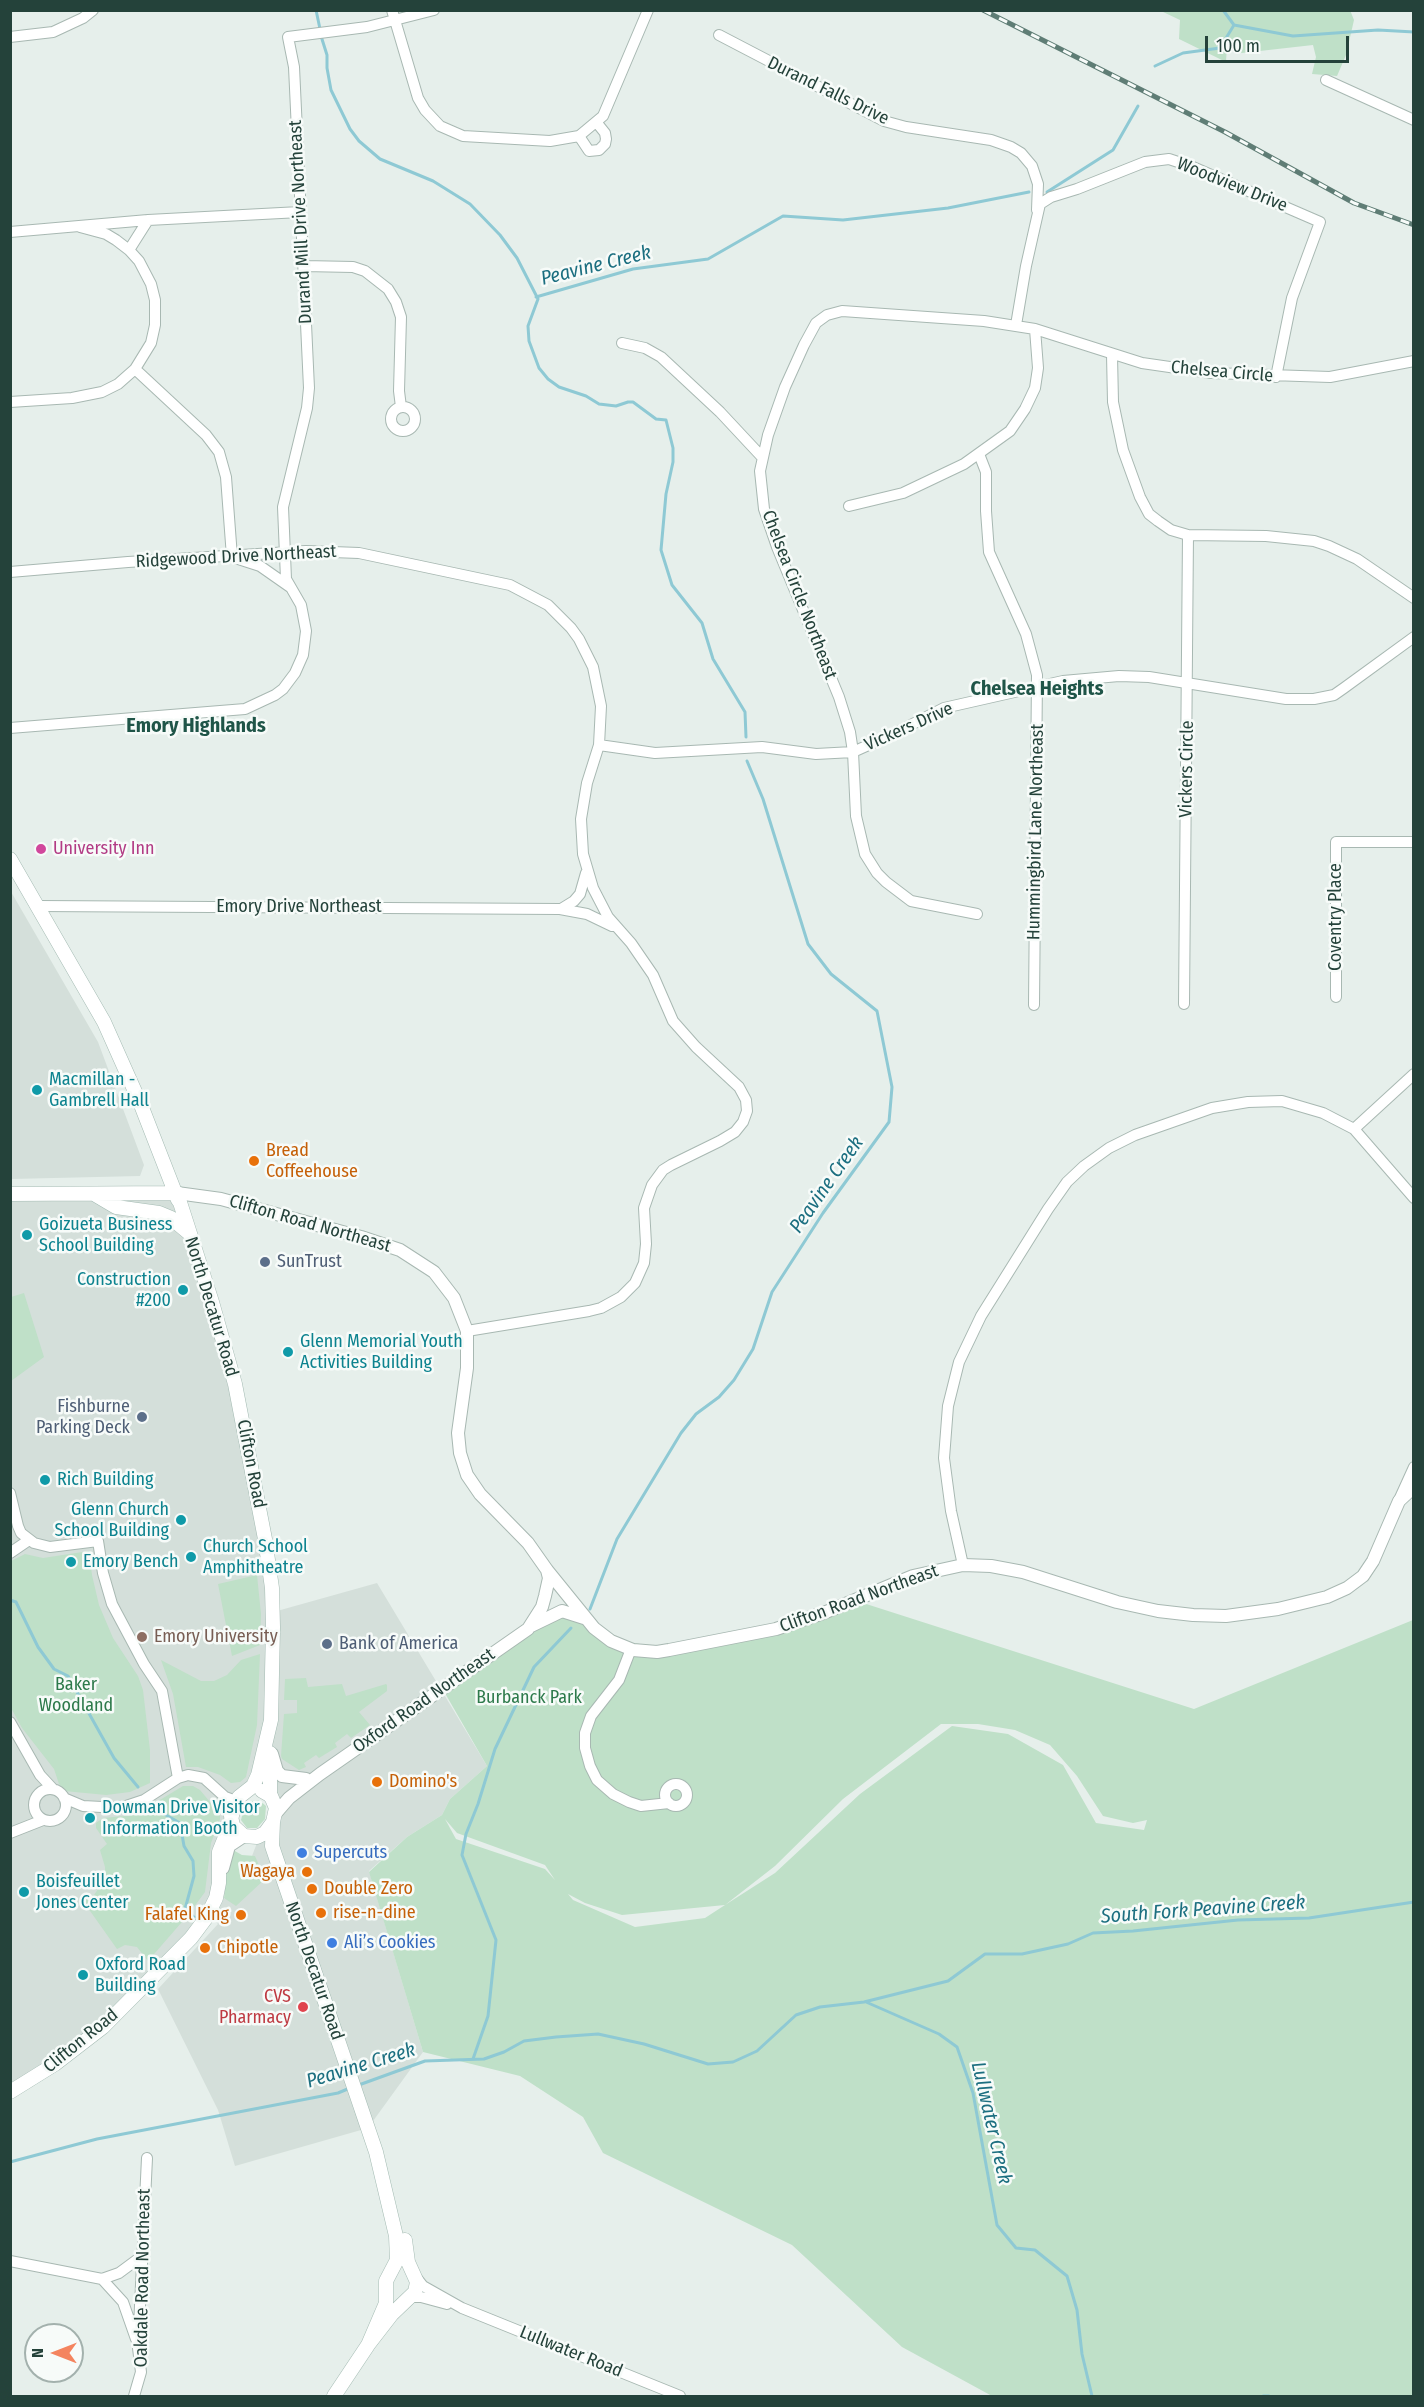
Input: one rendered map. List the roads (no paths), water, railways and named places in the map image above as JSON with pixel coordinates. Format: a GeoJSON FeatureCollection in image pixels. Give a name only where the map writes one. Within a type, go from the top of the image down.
{"type":"FeatureCollection","features":[{"type":"Feature","properties":{"kind":"main road","name":"North Decatur Road"},"geometry":{"type":"LineString","coordinates":[[10,859],[104,1022],[177,1193],[207,1287]]}},
{"type":"Feature","properties":{"kind":"main road"},"geometry":{"type":"LineString","coordinates":[[10,1194],[155,1193]]}},
{"type":"Feature","properties":{"kind":"main road"},"geometry":{"type":"LineString","coordinates":[[53,1194],[177,1193]]}},
{"type":"Feature","properties":{"kind":"main road"},"geometry":{"type":"LineString","coordinates":[[94,1194],[116,1207],[145,1210],[165,1216],[189,1234]]}},
{"type":"Feature","properties":{"kind":"main road","name":"Clifton Road"},"geometry":{"type":"LineString","coordinates":[[207,1287],[227,1355],[243,1422],[269,1564],[273,1648],[271,1720]]}},
{"type":"Feature","properties":{"kind":"main road"},"geometry":{"type":"LineString","coordinates":[[271,1720],[270,1796],[275,1804],[274,1818],[261,1836],[248,1837],[236,1830],[231,1819],[241,1797],[253,1786],[258,1775],[271,1720]]}},
{"type":"Feature","properties":{"kind":"main road"},"geometry":{"type":"LineString","coordinates":[[241,1797],[259,1791],[270,1796]]}},
{"type":"Feature","properties":{"kind":"main road","name":"North Decatur Road"},"geometry":{"type":"LineString","coordinates":[[274,1818],[272,1846],[376,2152],[388,2194],[398,2256],[386,2281],[384,2309],[368,2345]]}},
{"type":"Feature","properties":{"kind":"main road","name":"North Decatur Road"},"geometry":{"type":"LineString","coordinates":[[248,1837],[271,1860],[284,1884]]}},
{"type":"Feature","properties":{"kind":"main road","name":"Clifton Road"},"geometry":{"type":"LineString","coordinates":[[55,2064],[103,2027]]}},
{"type":"Feature","properties":{"kind":"main road","name":"North Decatur Road"},"geometry":{"type":"LineString","coordinates":[[334,2397],[368,2345],[396,2308],[409,2299],[417,2289],[400,2217],[388,2194]]}},
{"type":"Feature","properties":{"kind":"main road"},"geometry":{"type":"LineString","coordinates":[[391,2272],[400,2269],[413,2275]]}},
{"type":"Feature","properties":{"kind":"main road"},"geometry":{"type":"LineString","coordinates":[[387,2291],[394,2299],[409,2299]]}},
{"type":"Feature","properties":{"kind":"street"},"geometry":{"type":"LineString","coordinates":[[10,38],[53,32],[83,18],[93,10]]}},
{"type":"Feature","properties":{"kind":"street","name":"Durand Mill Drive Northeast"},"geometry":{"type":"LineString","coordinates":[[290,587],[285,572],[284,500],[309,398],[294,67],[288,37],[340,31],[393,16],[434,10]]}},
{"type":"Feature","properties":{"kind":"street"},"geometry":{"type":"LineString","coordinates":[[393,16],[418,98],[425,110],[440,126],[455,134],[474,138],[550,141],[579,136],[597,123],[612,98],[648,10]]}},
{"type":"Feature","properties":{"kind":"street","name":"Durand Falls Drive"},"geometry":{"type":"LineString","coordinates":[[719,35],[884,120],[906,127],[991,140],[1017,150],[1027,159],[1036,175],[1037,210]]}},
{"type":"Feature","properties":{"kind":"street"},"geometry":{"type":"LineString","coordinates":[[1326,80],[1413,120]]}},
{"type":"Feature","properties":{"kind":"street"},"geometry":{"type":"LineString","coordinates":[[579,136],[589,151],[599,150],[605,144],[606,136],[597,123]]}},
{"type":"Feature","properties":{"kind":"street","name":"Woodview Drive"},"geometry":{"type":"LineString","coordinates":[[1037,210],[1044,200],[1051,197],[1145,162],[1168,159],[1193,166],[1320,222],[1292,298],[1276,377]]}},
{"type":"Feature","properties":{"kind":"street"},"geometry":{"type":"LineString","coordinates":[[1016,326],[1037,210]]}},
{"type":"Feature","properties":{"kind":"street"},"geometry":{"type":"LineString","coordinates":[[10,232],[148,220],[300,212]]}},
{"type":"Feature","properties":{"kind":"street"},"geometry":{"type":"LineString","coordinates":[[129,250],[148,220]]}},
{"type":"Feature","properties":{"kind":"street"},"geometry":{"type":"LineString","coordinates":[[10,402],[94,394],[118,384],[135,369],[150,343],[155,325],[156,308],[154,292],[148,278],[129,250],[106,234],[80,227]]}},
{"type":"Feature","properties":{"kind":"street"},"geometry":{"type":"LineString","coordinates":[[304,266],[353,267],[371,275],[388,289],[396,302],[401,318],[399,391],[401,407]]}},
{"type":"Feature","properties":{"kind":"street","name":"Chelsea Circle Northeast"},"geometry":{"type":"LineString","coordinates":[[977,914],[911,901],[895,891],[877,873],[865,854],[858,831],[850,732],[839,697],[769,524],[762,494],[762,458],[785,387],[804,345],[816,323],[827,315],[842,311],[865,311],[984,321],[1035,329]]}},
{"type":"Feature","properties":{"kind":"street"},"geometry":{"type":"LineString","coordinates":[[849,506],[903,493],[964,464],[1010,431],[1031,398],[1038,368],[1035,329]]}},
{"type":"Feature","properties":{"kind":"street","name":"Chelsea Circle"},"geometry":{"type":"LineString","coordinates":[[1035,329],[1112,355],[1181,370],[1276,377],[1329,377],[1413,361]]}},
{"type":"Feature","properties":{"kind":"street"},"geometry":{"type":"LineString","coordinates":[[622,343],[645,348],[661,357],[738,430],[762,458]]}},
{"type":"Feature","properties":{"kind":"street"},"geometry":{"type":"LineString","coordinates":[[1112,355],[1115,417],[1123,450],[1140,497],[1149,514],[1171,530],[1188,535],[1238,534],[1314,541],[1357,560],[1413,598]]}},
{"type":"Feature","properties":{"kind":"street"},"geometry":{"type":"LineString","coordinates":[[10,728],[235,711],[267,700],[283,688],[299,665],[306,631],[303,613],[290,587],[260,566],[232,557],[226,477],[219,452],[206,435],[135,369]]}},
{"type":"Feature","properties":{"kind":"street","name":"Hummingbird Lane Northeast"},"geometry":{"type":"LineString","coordinates":[[979,454],[986,472],[989,552],[1026,634],[1034,658],[1038,687],[1035,789],[1035,1005]]}},
{"type":"Feature","properties":{"kind":"street","name":"Vickers Circle"},"geometry":{"type":"LineString","coordinates":[[1184,1004],[1188,535]]}},
{"type":"Feature","properties":{"kind":"street","name":"Ridgewood Drive Northeast"},"geometry":{"type":"LineString","coordinates":[[10,572],[128,562],[323,551],[375,555],[510,585],[548,605],[571,628],[593,667],[600,699],[599,745],[582,806],[581,833],[587,871],[602,907],[653,975],[669,1014],[681,1031],[707,1059],[740,1087],[746,1100],[746,1116],[735,1132],[728,1137],[686,1156],[663,1170],[657,1178],[644,1208],[646,1244],[644,1263],[635,1283],[621,1297],[602,1308],[590,1311],[467,1331]]}},
{"type":"Feature","properties":{"kind":"street","name":"Vickers Drive"},"geometry":{"type":"LineString","coordinates":[[599,745],[655,753],[762,747],[816,754],[853,752],[944,708],[1088,678],[1149,677],[1286,699],[1325,698],[1361,677],[1413,637]]}},
{"type":"Feature","properties":{"kind":"street","name":"Coventry Place"},"geometry":{"type":"LineString","coordinates":[[1336,996],[1336,842],[1413,842]]}},
{"type":"Feature","properties":{"kind":"street"},"geometry":{"type":"LineString","coordinates":[[560,909],[574,901],[580,894],[587,871]]}},
{"type":"Feature","properties":{"kind":"street","name":"Emory Drive Northeast"},"geometry":{"type":"LineString","coordinates":[[39,906],[560,909],[597,917],[624,935]]}},
{"type":"Feature","properties":{"kind":"street"},"geometry":{"type":"LineString","coordinates":[[1354,1129],[1413,1074]]}},
{"type":"Feature","properties":{"kind":"street"},"geometry":{"type":"LineString","coordinates":[[963,1565],[951,1511],[944,1458],[948,1406],[956,1372],[965,1347],[981,1316],[1048,1209],[1075,1174],[1095,1157],[1135,1135],[1222,1105],[1270,1100],[1292,1103],[1323,1113],[1354,1129],[1413,1198]]}},
{"type":"Feature","properties":{"kind":"street","name":"Clifton Road Northeast"},"geometry":{"type":"LineString","coordinates":[[177,1193],[221,1199],[361,1237],[411,1255],[446,1284],[459,1308],[467,1331],[467,1368],[458,1433],[464,1469],[480,1494],[528,1543],[585,1619],[609,1640],[631,1649],[657,1652],[776,1629],[826,1612],[913,1576],[963,1565],[1016,1570],[1117,1602],[1158,1611],[1226,1616],[1259,1612],[1328,1597],[1354,1584],[1367,1571],[1399,1501],[1413,1487]]}},
{"type":"Feature","properties":{"kind":"street"},"geometry":{"type":"LineString","coordinates":[[1399,1501],[1413,1467]]}},
{"type":"Feature","properties":{"kind":"street"},"geometry":{"type":"LineString","coordinates":[[10,1493],[18,1526],[29,1540],[44,1546],[98,1541],[103,1573],[112,1604],[144,1664],[162,1690],[178,1778]]}},
{"type":"Feature","properties":{"kind":"street"},"geometry":{"type":"LineString","coordinates":[[10,1553],[29,1540]]}},
{"type":"Feature","properties":{"kind":"street","name":"Oxford Road Northeast"},"geometry":{"type":"LineString","coordinates":[[528,1629],[546,1596],[549,1578],[547,1570]]}},
{"type":"Feature","properties":{"kind":"street","name":"Oxford Road Northeast"},"geometry":{"type":"LineString","coordinates":[[274,1818],[289,1798],[320,1774],[528,1629],[562,1611],[585,1619]]}},
{"type":"Feature","properties":{"kind":"street"},"geometry":{"type":"LineString","coordinates":[[631,1649],[619,1680],[591,1716],[585,1733],[585,1748],[597,1780],[613,1794],[641,1806],[669,1803]]}},
{"type":"Feature","properties":{"kind":"street"},"geometry":{"type":"LineString","coordinates":[[10,1722],[40,1775],[53,1789]]}},
{"type":"Feature","properties":{"kind":"street"},"geometry":{"type":"LineString","coordinates":[[270,1746],[277,1771],[282,1776],[306,1779]]}},
{"type":"Feature","properties":{"kind":"street","name":"Oxford Road Northeast"},"geometry":{"type":"LineString","coordinates":[[270,1796],[286,1791],[320,1774]]}},
{"type":"Feature","properties":{"kind":"street"},"geometry":{"type":"LineString","coordinates":[[40,1775],[40,1791],[33,1805],[36,1814],[43,1820]]}},
{"type":"Feature","properties":{"kind":"street"},"geometry":{"type":"LineString","coordinates":[[64,1798],[83,1806],[120,1808],[144,1800],[178,1778],[188,1775],[204,1778],[225,1797],[241,1797]]}},
{"type":"Feature","properties":{"kind":"street"},"geometry":{"type":"LineString","coordinates":[[13,1831],[43,1820],[52,1821],[60,1817],[65,1809],[64,1798],[59,1791],[53,1789],[40,1791]]}},
{"type":"Feature","properties":{"kind":"street"},"geometry":{"type":"LineString","coordinates":[[13,1831],[33,1805]]}},
{"type":"Feature","properties":{"kind":"street"},"geometry":{"type":"LineString","coordinates":[[219,1883],[219,1852],[231,1819]]}},
{"type":"Feature","properties":{"kind":"street"},"geometry":{"type":"LineString","coordinates":[[103,2027],[191,1938],[211,1910],[229,1846],[248,1837]]}},
{"type":"Feature","properties":{"kind":"street"},"geometry":{"type":"LineString","coordinates":[[10,2092],[55,2064]]}},
{"type":"Feature","properties":{"kind":"street","name":"Oakdale Road Northeast"},"geometry":{"type":"LineString","coordinates":[[134,2397],[141,2373],[138,2348],[147,2158]]}},
{"type":"Feature","properties":{"kind":"street"},"geometry":{"type":"LineString","coordinates":[[102,2279],[130,2266],[142,2256]]}},
{"type":"Feature","properties":{"kind":"street"},"geometry":{"type":"LineString","coordinates":[[10,2261],[102,2279],[110,2285],[123,2302],[138,2348]]}},
{"type":"Feature","properties":{"kind":"street","name":"Lullwater Road"},"geometry":{"type":"LineString","coordinates":[[413,2275],[423,2286],[462,2308]]}},
{"type":"Feature","properties":{"kind":"street","name":"Lullwater Road"},"geometry":{"type":"LineString","coordinates":[[409,2299],[421,2297],[462,2308],[680,2397]]}},
{"type":"Feature","properties":{"kind":"waterway"},"geometry":{"type":"LineString","coordinates":[[316,10],[320,29]]}},
{"type":"Feature","properties":{"kind":"waterway"},"geometry":{"type":"LineString","coordinates":[[1223,10],[1234,25]]}},
{"type":"Feature","properties":{"kind":"waterway","name":"Peavine Creek"},"geometry":{"type":"LineString","coordinates":[[1155,66],[1183,53],[1220,48],[1234,25],[1293,36],[1378,30],[1414,32]]}},
{"type":"Feature","properties":{"kind":"waterway","name":"Peavine Creek"},"geometry":{"type":"LineString","coordinates":[[321,36],[327,55],[331,90],[350,129],[359,141],[380,159],[433,181],[470,204],[500,235],[517,258],[538,299],[528,326],[529,341],[539,368],[548,379],[559,387],[586,396],[599,404],[616,406],[633,402],[656,419],[666,420],[673,448],[673,462],[666,494],[661,550],[672,585],[702,623],[713,659],[745,712],[746,737]]}},
{"type":"Feature","properties":{"kind":"waterway","name":"Peavine Creek"},"geometry":{"type":"LineString","coordinates":[[1047,192],[1113,150],[1138,106]]}},
{"type":"Feature","properties":{"kind":"waterway","name":"Peavine Creek"},"geometry":{"type":"LineString","coordinates":[[536,297],[633,269],[708,259],[783,216],[843,220],[948,208],[1029,192]]}},
{"type":"Feature","properties":{"kind":"waterway","name":"Peavine Creek"},"geometry":{"type":"LineString","coordinates":[[590,1609],[617,1539],[681,1433],[696,1414],[719,1397],[734,1380],[753,1349],[772,1292],[823,1213],[889,1122],[892,1087],[877,1011],[831,974],[808,944],[763,799],[747,761]]}},
{"type":"Feature","properties":{"kind":"waterway"},"geometry":{"type":"LineString","coordinates":[[10,1600],[16,1602],[38,1647],[54,1669],[68,1676],[114,1758],[138,1787]]}},
{"type":"Feature","properties":{"kind":"waterway","name":"Peavine Creek"},"geometry":{"type":"LineString","coordinates":[[473,2059],[488,2016],[496,1940],[462,1855],[466,1834],[495,1749],[534,1667],[571,1628]]}},
{"type":"Feature","properties":{"kind":"waterway"},"geometry":{"type":"LineString","coordinates":[[157,1810],[180,1823],[184,1846],[193,1861],[194,1876],[185,1909],[194,1917]]}},
{"type":"Feature","properties":{"kind":"waterway","name":"South Fork Peavine Creek"},"geometry":{"type":"LineString","coordinates":[[356,2086],[425,2061],[484,2059],[504,2052],[524,2041],[598,2034],[644,2044],[708,2064],[733,2062],[757,2051],[796,2015],[820,2007],[864,2002],[948,1981],[985,1954],[1022,1954],[1068,1944],[1093,1933],[1238,1920],[1309,1918],[1414,1902]]}},
{"type":"Feature","properties":{"kind":"waterway","name":"Lullwater Creek"},"geometry":{"type":"LineString","coordinates":[[866,2002],[939,2034],[957,2047],[973,2093],[997,2225],[1016,2248],[1035,2250],[1067,2276],[1077,2310],[1082,2354],[1092,2396]]}},
{"type":"Feature","properties":{"kind":"waterway","name":"Peavine Creek"},"geometry":{"type":"LineString","coordinates":[[10,2162],[97,2139],[338,2093],[350,2088]]}},
{"type":"Feature","properties":{"kind":"waterway","name":"Lullwater Creek"},"geometry":{"type":"LineString","coordinates":[[1263,2396],[1269,2396]]}},
{"type":"Feature","properties":{"kind":"railway"},"geometry":{"type":"LineString","coordinates":[[983,10],[1225,132],[1354,203],[1414,225]]}},
{"type":"Feature","properties":{"kind":"place","name":"University Inn"},"geometry":{"type":"Point","coordinates":[41,849]}},
{"type":"Feature","properties":{"kind":"place","name":"Macmillan - Gambrell Hall"},"geometry":{"type":"Point","coordinates":[37,1090]}},
{"type":"Feature","properties":{"kind":"place","name":"Bread Coffeehouse"},"geometry":{"type":"Point","coordinates":[254,1161]}},
{"type":"Feature","properties":{"kind":"place","name":"Goizueta Business School Building"},"geometry":{"type":"Point","coordinates":[27,1235]}},
{"type":"Feature","properties":{"kind":"place","name":"SunTrust"},"geometry":{"type":"Point","coordinates":[265,1262]}},
{"type":"Feature","properties":{"kind":"place","name":"Construction #200"},"geometry":{"type":"Point","coordinates":[183,1290]}},
{"type":"Feature","properties":{"kind":"place","name":"Glenn Memorial Youth Activities Building"},"geometry":{"type":"Point","coordinates":[288,1352]}},
{"type":"Feature","properties":{"kind":"place","name":"Fishburne Parking Deck"},"geometry":{"type":"Point","coordinates":[142,1417]}},
{"type":"Feature","properties":{"kind":"place","name":"Rich Building"},"geometry":{"type":"Point","coordinates":[45,1480]}},
{"type":"Feature","properties":{"kind":"place","name":"Glenn Church School Building"},"geometry":{"type":"Point","coordinates":[181,1520]}},
{"type":"Feature","properties":{"kind":"place","name":"Church School Amphitheatre"},"geometry":{"type":"Point","coordinates":[191,1557]}},
{"type":"Feature","properties":{"kind":"place","name":"Emory Bench"},"geometry":{"type":"Point","coordinates":[71,1562]}},
{"type":"Feature","properties":{"kind":"place","name":"Emory University"},"geometry":{"type":"Point","coordinates":[142,1637]}},
{"type":"Feature","properties":{"kind":"place","name":"Bank of America"},"geometry":{"type":"Point","coordinates":[327,1644]}},
{"type":"Feature","properties":{"kind":"place","name":"Domino's"},"geometry":{"type":"Point","coordinates":[377,1782]}},
{"type":"Feature","properties":{"kind":"place","name":"Dowman Drive Visitor Information Booth"},"geometry":{"type":"Point","coordinates":[90,1818]}},
{"type":"Feature","properties":{"kind":"place","name":"Supercuts"},"geometry":{"type":"Point","coordinates":[302,1853]}},
{"type":"Feature","properties":{"kind":"place","name":"Wagaya"},"geometry":{"type":"Point","coordinates":[307,1872]}},
{"type":"Feature","properties":{"kind":"place","name":"Double Zero"},"geometry":{"type":"Point","coordinates":[312,1889]}},
{"type":"Feature","properties":{"kind":"place","name":"Boisfeuillet Jones Center"},"geometry":{"type":"Point","coordinates":[24,1892]}},
{"type":"Feature","properties":{"kind":"place","name":"rise-n-dine"},"geometry":{"type":"Point","coordinates":[321,1913]}},
{"type":"Feature","properties":{"kind":"place","name":"Falafel King"},"geometry":{"type":"Point","coordinates":[241,1915]}},
{"type":"Feature","properties":{"kind":"place","name":"Ali’s Cookies"},"geometry":{"type":"Point","coordinates":[332,1943]}},
{"type":"Feature","properties":{"kind":"place","name":"Chipotle"},"geometry":{"type":"Point","coordinates":[205,1948]}},
{"type":"Feature","properties":{"kind":"place","name":"Oxford Road Building"},"geometry":{"type":"Point","coordinates":[83,1975]}},
{"type":"Feature","properties":{"kind":"place","name":"CVS Pharmacy"},"geometry":{"type":"Point","coordinates":[303,2007]}},
{"type":"Feature","properties":{"kind":"district","name":"Chelsea Heights"},"geometry":{"type":"Point","coordinates":[1037,689]}},
{"type":"Feature","properties":{"kind":"district","name":"Emory Highlands"},"geometry":{"type":"Point","coordinates":[196,726]}},
{"type":"Feature","properties":{"kind":"park label","name":"Baker Woodland"},"geometry":{"type":"Point","coordinates":[76,1695]}},
{"type":"Feature","properties":{"kind":"park label","name":"Burbanck Park"},"geometry":{"type":"Point","coordinates":[529,1698]}}]}
